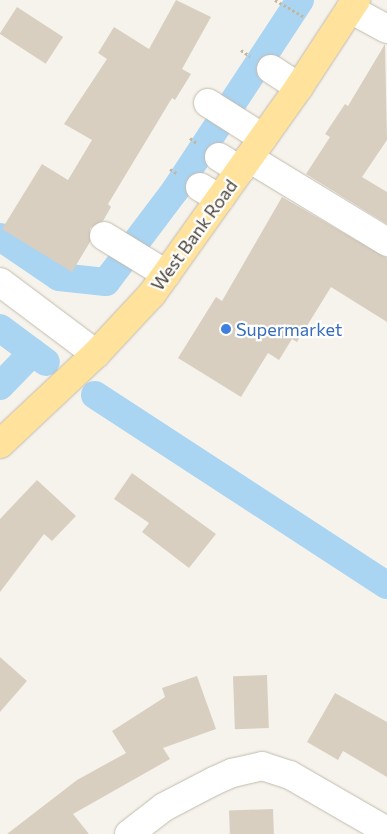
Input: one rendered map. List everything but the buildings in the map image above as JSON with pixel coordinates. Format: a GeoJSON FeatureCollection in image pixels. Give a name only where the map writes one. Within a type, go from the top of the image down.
{"type":"FeatureCollection","features":[{"type":"Feature","properties":{"kind":"main road","name":"West Bank Road"},"geometry":{"type":"LineString","coordinates":[[0,444],[96,354],[152,294],[166,274],[210,193],[299,87],[353,4]]}},
{"type":"Feature","properties":{"kind":"street"},"geometry":{"type":"LineString","coordinates":[[353,4],[387,29]]}},
{"type":"Feature","properties":{"kind":"street"},"geometry":{"type":"LineString","coordinates":[[271,70],[299,87]]}},
{"type":"Feature","properties":{"kind":"street"},"geometry":{"type":"LineString","coordinates":[[208,103],[239,123],[243,156],[387,242]]}},
{"type":"Feature","properties":{"kind":"street"},"geometry":{"type":"LineString","coordinates":[[110,238],[166,274]]}},
{"type":"Feature","properties":{"kind":"street"},"geometry":{"type":"LineString","coordinates":[[0,282],[96,354]]}},
{"type":"Feature","properties":{"kind":"street"},"geometry":{"type":"LineString","coordinates":[[129,834],[164,807],[214,781],[232,772],[262,766],[290,775],[387,831]]}},
{"type":"Feature","properties":{"kind":"path"},"geometry":{"type":"LineString","coordinates":[[275,0],[304,16]]}},
{"type":"Feature","properties":{"kind":"waterway"},"geometry":{"type":"LineString","coordinates":[[0,237],[59,277],[106,282],[176,189],[300,0]]}},
{"type":"Feature","properties":{"kind":"waterway"},"geometry":{"type":"LineString","coordinates":[[0,328],[46,362]]}},
{"type":"Feature","properties":{"kind":"waterway"},"geometry":{"type":"LineString","coordinates":[[0,386],[33,352]]}},
{"type":"Feature","properties":{"kind":"waterway"},"geometry":{"type":"LineString","coordinates":[[95,395],[387,585]]}},
{"type":"Feature","properties":{"kind":"place","name":"Supermarket"},"geometry":{"type":"Point","coordinates":[226,329]}}]}
